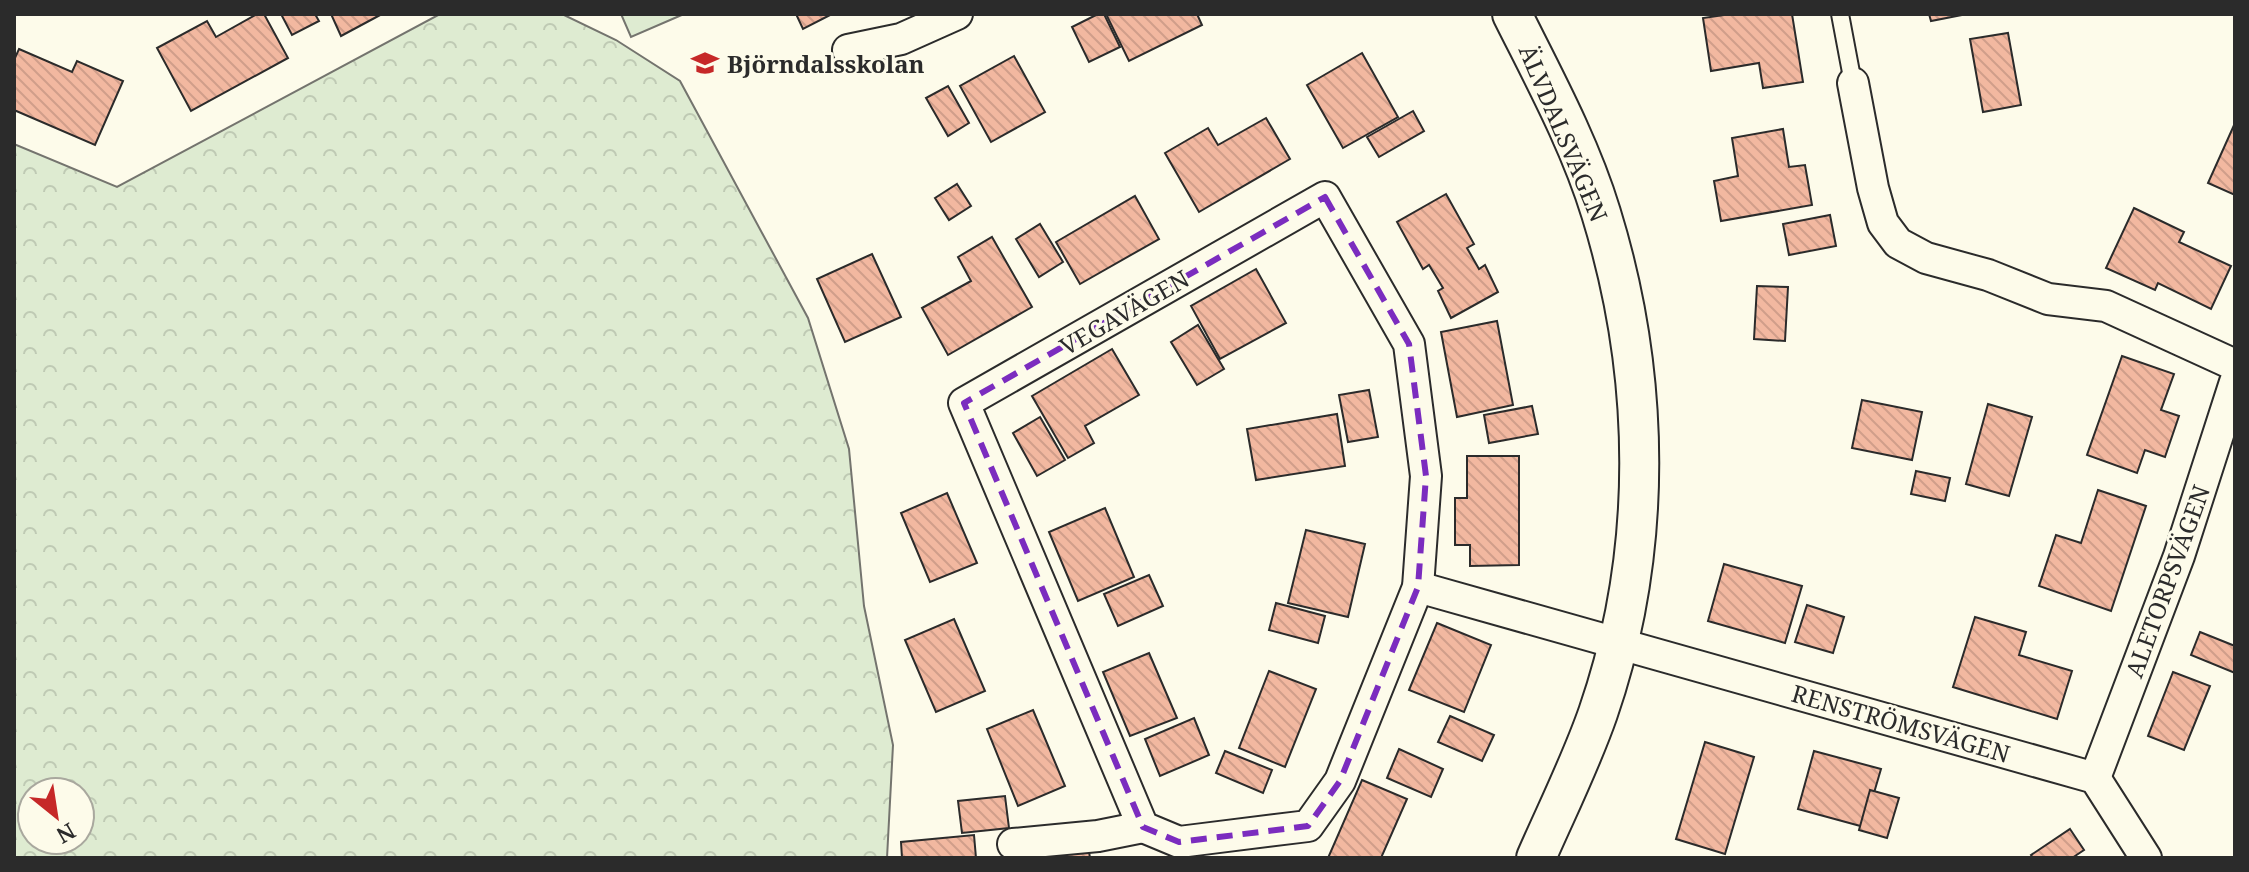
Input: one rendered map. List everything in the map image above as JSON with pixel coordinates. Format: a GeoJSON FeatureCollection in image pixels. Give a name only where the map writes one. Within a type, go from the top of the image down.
{"type":"FeatureCollection","features":[{"type":"Feature","properties":{"kind":"street"},"geometry":{"type":"LineString","coordinates":[[848,50],[901,39],[957,14]]}},
{"type":"Feature","properties":{"kind":"street","name":"ÄLVDALSVÄGEN"},"geometry":{"type":"LineString","coordinates":[[1512,14],[1561,113],[1600,211],[1624,299],[1636,379],[1642,455],[1633,553],[1617,643],[1598,713],[1536,858]]}},
{"type":"Feature","properties":{"kind":"street"},"geometry":{"type":"LineString","coordinates":[[1853,83],[1873,188],[1883,223],[1898,243],[1926,258],[1988,275],[2048,299],[2106,306],[2235,365]]}},
{"type":"Feature","properties":{"kind":"street","name":"VEGAVÄGEN"},"geometry":{"type":"LineString","coordinates":[[1325,197],[1409,344],[1426,476],[1418,587],[1340,781],[1308,826],[1179,842],[1143,827],[964,403],[1325,197]]}},
{"type":"Feature","properties":{"kind":"street","name":"ALETORPSVÄGEN"},"geometry":{"type":"LineString","coordinates":[[2095,778],[2179,556],[2235,382]]}},
{"type":"Feature","properties":{"kind":"street"},"geometry":{"type":"LineString","coordinates":[[1418,587],[1617,643]]}},
{"type":"Feature","properties":{"kind":"street","name":"RENSTRÖMSVÄGEN"},"geometry":{"type":"LineString","coordinates":[[1617,643],[2095,778]]}},
{"type":"Feature","properties":{"kind":"street"},"geometry":{"type":"LineString","coordinates":[[2095,778],[2146,858]]}},
{"type":"Feature","properties":{"kind":"street"},"geometry":{"type":"LineString","coordinates":[[1013,844],[1098,836],[1143,827]]}},
{"type":"Feature","properties":{"kind":"lane"},"geometry":{"type":"LineString","coordinates":[[1840,14],[1853,83]]}},
{"type":"Feature","properties":{"kind":"highlighted area"},"geometry":{"type":"Polygon","coordinates":[[[1325,197],[1409,344],[1426,476],[1418,587],[1340,781],[1308,826],[1179,842],[1143,827],[964,403],[1325,197]]]}},
{"type":"Feature","properties":{"kind":"green space"},"geometry":{"type":"Polygon","coordinates":[[[440,14],[562,14],[616,40],[680,81],[808,318],[849,449],[864,606],[893,745],[887,858],[14,858],[14,144],[117,187],[440,14]]]}},
{"type":"Feature","properties":{"kind":"green space"},"geometry":{"type":"Polygon","coordinates":[[[621,14],[684,14],[631,37],[621,14]]]}},
{"type":"Feature","properties":{"kind":"building"},"geometry":{"type":"Polygon","coordinates":[[[257,14],[264,14],[288,58],[191,111],[157,48],[207,21],[216,37],[257,14]]]}},
{"type":"Feature","properties":{"kind":"building"},"geometry":{"type":"Polygon","coordinates":[[[281,14],[315,14],[319,21],[292,35],[281,14]]]}},
{"type":"Feature","properties":{"kind":"building"},"geometry":{"type":"Polygon","coordinates":[[[331,14],[382,14],[341,36],[331,14]]]}},
{"type":"Feature","properties":{"kind":"building"},"geometry":{"type":"Polygon","coordinates":[[[796,14],[832,14],[803,29],[796,14]]]}},
{"type":"Feature","properties":{"kind":"building"},"geometry":{"type":"Polygon","coordinates":[[[1104,14],[1120,47],[1089,62],[1072,27],[1104,14]]]}},
{"type":"Feature","properties":{"kind":"building"},"geometry":{"type":"Polygon","coordinates":[[[1106,14],[1197,14],[1202,25],[1129,61],[1106,14]]]}},
{"type":"Feature","properties":{"kind":"building"},"geometry":{"type":"Polygon","coordinates":[[[1731,14],[1792,14],[1803,82],[1763,88],[1759,63],[1711,71],[1703,18],[1731,14]]]}},
{"type":"Feature","properties":{"kind":"building"},"geometry":{"type":"Polygon","coordinates":[[[1929,14],[1967,14],[1931,21],[1929,14]]]}},
{"type":"Feature","properties":{"kind":"building"},"geometry":{"type":"Polygon","coordinates":[[[2008,33],[2021,105],[1983,112],[1970,39],[2008,33]]]}},
{"type":"Feature","properties":{"kind":"building"},"geometry":{"type":"Polygon","coordinates":[[[19,49],[72,72],[77,61],[123,81],[95,145],[14,110],[14,60],[19,49]]]}},
{"type":"Feature","properties":{"kind":"building"},"geometry":{"type":"Polygon","coordinates":[[[1362,53],[1398,117],[1343,148],[1307,85],[1362,53]]]}},
{"type":"Feature","properties":{"kind":"building"},"geometry":{"type":"Polygon","coordinates":[[[1014,56],[1045,112],[991,142],[960,86],[1014,56]]]}},
{"type":"Feature","properties":{"kind":"building"},"geometry":{"type":"Polygon","coordinates":[[[948,86],[969,123],[948,136],[926,98],[948,86]]]}},
{"type":"Feature","properties":{"kind":"building"},"geometry":{"type":"Polygon","coordinates":[[[1413,111],[1424,131],[1379,157],[1367,137],[1413,111]]]}},
{"type":"Feature","properties":{"kind":"building"},"geometry":{"type":"Polygon","coordinates":[[[1266,118],[1290,159],[1199,212],[1165,153],[1208,128],[1218,145],[1266,118]]]}},
{"type":"Feature","properties":{"kind":"building"},"geometry":{"type":"Polygon","coordinates":[[[2235,123],[2235,195],[2208,183],[2235,123]]]}},
{"type":"Feature","properties":{"kind":"building"},"geometry":{"type":"Polygon","coordinates":[[[1783,129],[1789,167],[1805,165],[1812,205],[1721,221],[1714,181],[1738,176],[1732,138],[1783,129]]]}},
{"type":"Feature","properties":{"kind":"building"},"geometry":{"type":"Polygon","coordinates":[[[957,184],[971,206],[949,220],[935,198],[957,184]]]}},
{"type":"Feature","properties":{"kind":"building"},"geometry":{"type":"Polygon","coordinates":[[[1446,194],[1474,244],[1467,248],[1479,269],[1485,265],[1498,292],[1451,318],[1438,291],[1443,288],[1429,265],[1423,269],[1397,222],[1446,194]]]}},
{"type":"Feature","properties":{"kind":"building"},"geometry":{"type":"Polygon","coordinates":[[[1135,196],[1159,239],[1080,284],[1056,242],[1135,196]]]}},
{"type":"Feature","properties":{"kind":"building"},"geometry":{"type":"Polygon","coordinates":[[[2134,208],[2184,232],[2179,242],[2231,266],[2211,309],[2158,283],[2155,290],[2106,268],[2134,208]]]}},
{"type":"Feature","properties":{"kind":"building"},"geometry":{"type":"Polygon","coordinates":[[[1830,215],[1836,246],[1789,255],[1783,224],[1830,215]]]}},
{"type":"Feature","properties":{"kind":"building"},"geometry":{"type":"Polygon","coordinates":[[[1040,224],[1063,262],[1039,277],[1016,239],[1040,224]]]}},
{"type":"Feature","properties":{"kind":"building"},"geometry":{"type":"Polygon","coordinates":[[[992,237],[1032,307],[948,355],[922,308],[971,281],[958,257],[992,237]]]}},
{"type":"Feature","properties":{"kind":"building"},"geometry":{"type":"Polygon","coordinates":[[[872,254],[901,317],[845,342],[817,279],[872,254]]]}},
{"type":"Feature","properties":{"kind":"building"},"geometry":{"type":"Polygon","coordinates":[[[1256,269],[1286,323],[1220,359],[1191,306],[1256,269]]]}},
{"type":"Feature","properties":{"kind":"building"},"geometry":{"type":"Polygon","coordinates":[[[1757,286],[1788,287],[1785,341],[1754,339],[1757,286]]]}},
{"type":"Feature","properties":{"kind":"building"},"geometry":{"type":"Polygon","coordinates":[[[1497,321],[1513,405],[1457,417],[1441,332],[1497,321]]]}},
{"type":"Feature","properties":{"kind":"building"},"geometry":{"type":"Polygon","coordinates":[[[1198,325],[1224,369],[1197,385],[1171,342],[1198,325]]]}},
{"type":"Feature","properties":{"kind":"building"},"geometry":{"type":"Polygon","coordinates":[[[1112,349],[1139,395],[1085,426],[1094,443],[1068,458],[1032,396],[1112,349]]]}},
{"type":"Feature","properties":{"kind":"building"},"geometry":{"type":"Polygon","coordinates":[[[2122,356],[2174,374],[2161,410],[2179,416],[2165,457],[2145,450],[2137,473],[2087,455],[2122,356]]]}},
{"type":"Feature","properties":{"kind":"building"},"geometry":{"type":"Polygon","coordinates":[[[1369,390],[1378,437],[1348,442],[1339,395],[1369,390]]]}},
{"type":"Feature","properties":{"kind":"building"},"geometry":{"type":"Polygon","coordinates":[[[1862,400],[1922,412],[1912,460],[1852,448],[1862,400]]]}},
{"type":"Feature","properties":{"kind":"building"},"geometry":{"type":"Polygon","coordinates":[[[1988,404],[2032,417],[2009,496],[1966,484],[1988,404]]]}},
{"type":"Feature","properties":{"kind":"building"},"geometry":{"type":"Polygon","coordinates":[[[1532,406],[1538,434],[1489,443],[1484,415],[1532,406]]]}},
{"type":"Feature","properties":{"kind":"building"},"geometry":{"type":"Polygon","coordinates":[[[1337,414],[1345,466],[1256,480],[1247,429],[1337,414]]]}},
{"type":"Feature","properties":{"kind":"building"},"geometry":{"type":"Polygon","coordinates":[[[1040,417],[1065,460],[1037,476],[1013,433],[1040,417]]]}},
{"type":"Feature","properties":{"kind":"building"},"geometry":{"type":"Polygon","coordinates":[[[1467,456],[1519,456],[1519,565],[1470,566],[1470,545],[1455,545],[1455,498],[1467,498],[1467,456]]]}},
{"type":"Feature","properties":{"kind":"building"},"geometry":{"type":"Polygon","coordinates":[[[1916,471],[1950,478],[1945,501],[1911,494],[1916,471]]]}},
{"type":"Feature","properties":{"kind":"building"},"geometry":{"type":"Polygon","coordinates":[[[2098,490],[2146,506],[2111,611],[2039,586],[2056,535],[2081,543],[2098,490]]]}},
{"type":"Feature","properties":{"kind":"building"},"geometry":{"type":"Polygon","coordinates":[[[947,493],[977,563],[930,582],[901,513],[947,493]]]}},
{"type":"Feature","properties":{"kind":"building"},"geometry":{"type":"Polygon","coordinates":[[[1105,508],[1134,577],[1078,601],[1049,532],[1105,508]]]}},
{"type":"Feature","properties":{"kind":"building"},"geometry":{"type":"Polygon","coordinates":[[[1306,530],[1365,544],[1348,617],[1288,603],[1306,530]]]}},
{"type":"Feature","properties":{"kind":"building"},"geometry":{"type":"Polygon","coordinates":[[[1724,564],[1802,586],[1785,643],[1708,621],[1724,564]]]}},
{"type":"Feature","properties":{"kind":"building"},"geometry":{"type":"Polygon","coordinates":[[[1149,575],[1163,606],[1118,626],[1104,594],[1149,575]]]}},
{"type":"Feature","properties":{"kind":"building"},"geometry":{"type":"Polygon","coordinates":[[[1276,603],[1325,616],[1318,643],[1269,630],[1276,603]]]}},
{"type":"Feature","properties":{"kind":"building"},"geometry":{"type":"Polygon","coordinates":[[[1807,605],[1844,617],[1833,653],[1795,642],[1807,605]]]}},
{"type":"Feature","properties":{"kind":"building"},"geometry":{"type":"Polygon","coordinates":[[[1975,617],[2026,632],[2019,655],[2072,671],[2057,719],[1953,687],[1975,617]]]}},
{"type":"Feature","properties":{"kind":"building"},"geometry":{"type":"Polygon","coordinates":[[[954,619],[985,691],[936,712],[905,640],[954,619]]]}},
{"type":"Feature","properties":{"kind":"building"},"geometry":{"type":"Polygon","coordinates":[[[1437,623],[1491,645],[1464,712],[1409,690],[1437,623]]]}},
{"type":"Feature","properties":{"kind":"building"},"geometry":{"type":"Polygon","coordinates":[[[2200,632],[2235,646],[2235,673],[2191,655],[2200,632]]]}},
{"type":"Feature","properties":{"kind":"building"},"geometry":{"type":"Polygon","coordinates":[[[1149,653],[1177,718],[1130,736],[1103,672],[1149,653]]]}},
{"type":"Feature","properties":{"kind":"building"},"geometry":{"type":"Polygon","coordinates":[[[1269,671],[1316,689],[1285,767],[1239,748],[1269,671]]]}},
{"type":"Feature","properties":{"kind":"building"},"geometry":{"type":"Polygon","coordinates":[[[2173,672],[2210,686],[2184,750],[2148,736],[2173,672]]]}},
{"type":"Feature","properties":{"kind":"building"},"geometry":{"type":"Polygon","coordinates":[[[1033,710],[1065,786],[1018,806],[987,729],[1033,710]]]}},
{"type":"Feature","properties":{"kind":"building"},"geometry":{"type":"Polygon","coordinates":[[[1450,716],[1494,735],[1482,761],[1438,742],[1450,716]]]}},
{"type":"Feature","properties":{"kind":"building"},"geometry":{"type":"Polygon","coordinates":[[[1194,718],[1209,755],[1160,776],[1145,739],[1194,718]]]}},
{"type":"Feature","properties":{"kind":"building"},"geometry":{"type":"Polygon","coordinates":[[[1705,742],[1754,757],[1725,854],[1676,839],[1705,742]]]}},
{"type":"Feature","properties":{"kind":"building"},"geometry":{"type":"Polygon","coordinates":[[[1399,749],[1443,769],[1431,797],[1387,778],[1399,749]]]}},
{"type":"Feature","properties":{"kind":"building"},"geometry":{"type":"Polygon","coordinates":[[[1225,751],[1272,770],[1263,793],[1216,773],[1225,751]]]}},
{"type":"Feature","properties":{"kind":"building"},"geometry":{"type":"Polygon","coordinates":[[[1814,751],[1881,769],[1864,827],[1798,809],[1814,751]]]}},
{"type":"Feature","properties":{"kind":"building"},"geometry":{"type":"Polygon","coordinates":[[[1362,780],[1407,799],[1381,858],[1328,858],[1362,780]]]}},
{"type":"Feature","properties":{"kind":"building"},"geometry":{"type":"Polygon","coordinates":[[[1870,790],[1899,798],[1887,838],[1859,830],[1870,790]]]}},
{"type":"Feature","properties":{"kind":"building"},"geometry":{"type":"Polygon","coordinates":[[[1005,796],[1009,828],[962,833],[958,801],[1005,796]]]}},
{"type":"Feature","properties":{"kind":"building"},"geometry":{"type":"Polygon","coordinates":[[[2070,829],[2084,850],[2072,858],[2033,858],[2031,855],[2070,829]]]}},
{"type":"Feature","properties":{"kind":"building"},"geometry":{"type":"Polygon","coordinates":[[[974,835],[976,858],[902,858],[901,842],[974,835]]]}},
{"type":"Feature","properties":{"kind":"building"},"geometry":{"type":"Polygon","coordinates":[[[1088,845],[1090,858],[1041,858],[1040,850],[1088,845]]]}},
{"type":"Feature","properties":{"kind":"place","name":"Björndalsskolan"},"geometry":{"type":"Point","coordinates":[705,63]}}]}
